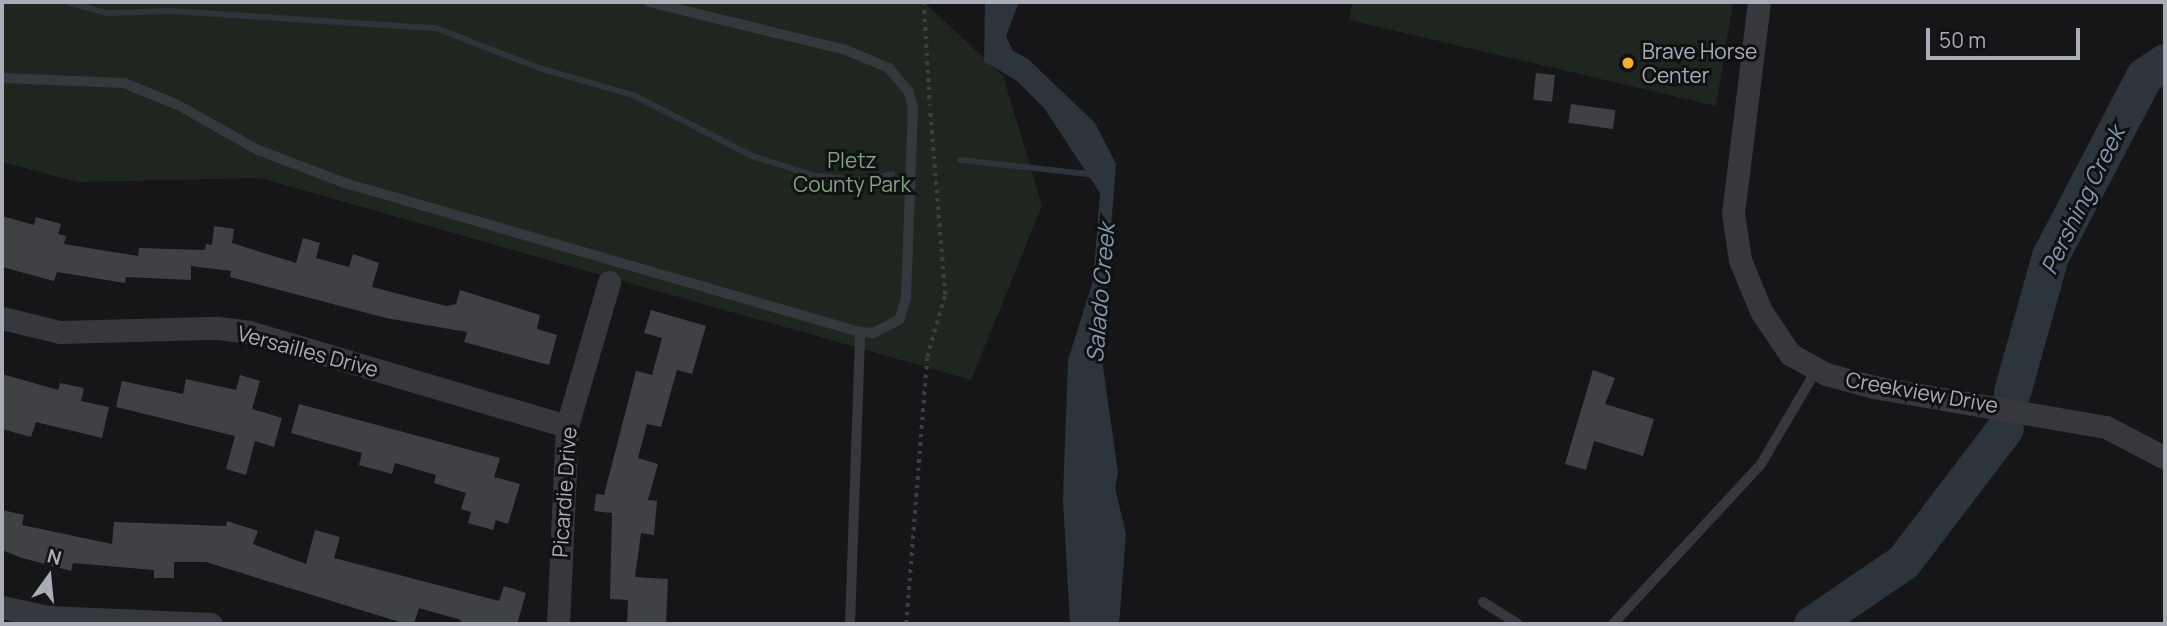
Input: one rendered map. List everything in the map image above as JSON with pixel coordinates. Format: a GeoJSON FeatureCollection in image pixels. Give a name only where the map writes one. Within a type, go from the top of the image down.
{"type":"FeatureCollection","features":[{"type":"Feature","properties":{"kind":"street","name":"Creekview Drive"},"geometry":{"type":"LineString","coordinates":[[1759,2],[1734,175],[1740,260],[1761,311],[1790,354],[1817,369],[1874,387],[2106,427],[2165,458]]}},
{"type":"Feature","properties":{"kind":"street","name":"Picardie Drive"},"geometry":{"type":"LineString","coordinates":[[558,624],[567,426],[609,282]]}},
{"type":"Feature","properties":{"kind":"street","name":"Versailles Drive"},"geometry":{"type":"LineString","coordinates":[[2,318],[60,332],[218,328],[249,332],[567,426]]}},
{"type":"Feature","properties":{"kind":"street"},"geometry":{"type":"LineString","coordinates":[[2,607],[48,617],[211,624]]}},
{"type":"Feature","properties":{"kind":"lane"},"geometry":{"type":"LineString","coordinates":[[2,78],[124,83],[308,171],[860,332],[873,334],[899,320],[906,298],[913,107],[908,90],[889,68],[855,54],[649,2]]}},
{"type":"Feature","properties":{"kind":"lane"},"geometry":{"type":"LineString","coordinates":[[850,624],[860,332]]}},
{"type":"Feature","properties":{"kind":"lane"},"geometry":{"type":"LineString","coordinates":[[1613,624],[1761,464],[1817,369]]}},
{"type":"Feature","properties":{"kind":"lane"},"geometry":{"type":"LineString","coordinates":[[1483,602],[1518,624]]}},
{"type":"Feature","properties":{"kind":"path"},"geometry":{"type":"LineString","coordinates":[[906,624],[927,356],[942,316],[946,279],[935,216],[923,2]]}},
{"type":"Feature","properties":{"kind":"green space","name":"Pletz County Park"},"geometry":{"type":"Polygon","coordinates":[[[2,2],[924,2],[1003,76],[1042,206],[971,380],[260,178],[78,182],[2,162],[2,2]]]}},
{"type":"Feature","properties":{"kind":"green space","name":"Brave Horse Center"},"geometry":{"type":"Polygon","coordinates":[[[1352,2],[1733,2],[1716,106],[1349,20],[1352,2]]]}},
{"type":"Feature","properties":{"kind":"water","name":"Salado Creek"},"geometry":{"type":"Polygon","coordinates":[[[985,2],[1019,2],[1006,36],[1013,51],[1028,59],[1095,123],[1116,164],[1101,353],[1118,472],[1115,488],[1126,534],[1119,624],[1070,624],[1063,499],[1068,360],[1093,281],[1100,193],[1044,108],[1017,81],[984,61],[985,2]]]}},
{"type":"Feature","properties":{"kind":"building"},"geometry":{"type":"Polygon","coordinates":[[[1536,73],[1555,75],[1552,102],[1533,100],[1536,73]]]}},
{"type":"Feature","properties":{"kind":"building"},"geometry":{"type":"Polygon","coordinates":[[[1571,104],[1616,110],[1613,129],[1568,123],[1571,104]]]}},
{"type":"Feature","properties":{"kind":"building"},"geometry":{"type":"Polygon","coordinates":[[[2,216],[34,225],[36,217],[61,224],[58,234],[66,236],[64,244],[138,256],[139,248],[205,250],[206,244],[212,245],[214,226],[234,229],[232,243],[296,263],[303,238],[320,243],[316,258],[349,267],[353,254],[379,263],[372,287],[446,306],[456,304],[460,290],[540,315],[537,329],[557,335],[549,365],[464,342],[467,332],[386,318],[230,277],[231,271],[191,266],[191,280],[126,277],[125,283],[57,272],[54,281],[2,267],[2,216]]]}},
{"type":"Feature","properties":{"kind":"building"},"geometry":{"type":"Polygon","coordinates":[[[651,310],[706,326],[692,374],[677,370],[661,427],[647,424],[638,458],[658,464],[648,500],[657,501],[654,535],[641,533],[635,577],[668,579],[666,624],[627,624],[628,600],[610,599],[612,513],[594,511],[596,494],[604,495],[636,371],[652,375],[662,338],[644,333],[651,310]]]}},
{"type":"Feature","properties":{"kind":"building"},"geometry":{"type":"Polygon","coordinates":[[[1593,370],[1615,378],[1605,404],[1654,419],[1643,456],[1594,441],[1586,470],[1565,464],[1593,370]]]}},
{"type":"Feature","properties":{"kind":"building"},"geometry":{"type":"Polygon","coordinates":[[[2,374],[58,390],[60,383],[84,388],[81,401],[109,407],[102,438],[36,422],[31,437],[2,429],[2,374]]]}},
{"type":"Feature","properties":{"kind":"building"},"geometry":{"type":"Polygon","coordinates":[[[240,375],[260,381],[252,409],[282,418],[274,447],[255,441],[246,475],[226,469],[235,436],[116,407],[122,381],[183,394],[186,379],[236,390],[240,375]]]}},
{"type":"Feature","properties":{"kind":"building"},"geometry":{"type":"Polygon","coordinates":[[[299,404],[500,458],[494,477],[520,484],[508,524],[496,520],[493,530],[468,523],[471,512],[461,509],[466,493],[434,483],[436,475],[395,463],[392,474],[359,465],[362,453],[291,433],[299,404]]]}},
{"type":"Feature","properties":{"kind":"building"},"geometry":{"type":"Polygon","coordinates":[[[2,510],[24,515],[22,525],[112,544],[114,522],[226,526],[227,521],[258,531],[253,544],[306,564],[315,530],[340,537],[334,558],[499,601],[504,586],[526,593],[517,624],[460,624],[461,620],[419,608],[414,624],[406,624],[206,562],[174,562],[174,578],[154,578],[154,570],[73,563],[71,571],[2,550],[2,510]]]}},
{"type":"Feature","properties":{"kind":"waterway"},"geometry":{"type":"LineString","coordinates":[[67,2],[107,13],[170,11],[436,28],[539,68],[633,95],[752,156],[816,176],[863,180],[892,174]]}},
{"type":"Feature","properties":{"kind":"waterway","name":"Pershing Creek"},"geometry":{"type":"LineString","coordinates":[[2012,392],[2050,256],[2144,76],[2165,62]]}},
{"type":"Feature","properties":{"kind":"waterway"},"geometry":{"type":"LineString","coordinates":[[960,160],[1097,175]]}},
{"type":"Feature","properties":{"kind":"waterway","name":"Pershing Creek"},"geometry":{"type":"LineString","coordinates":[[1812,624],[1903,562],[2005,428]]}},
{"type":"Feature","properties":{"kind":"place","name":"Brave Horse Center"},"geometry":{"type":"Point","coordinates":[1628,63]}}]}
